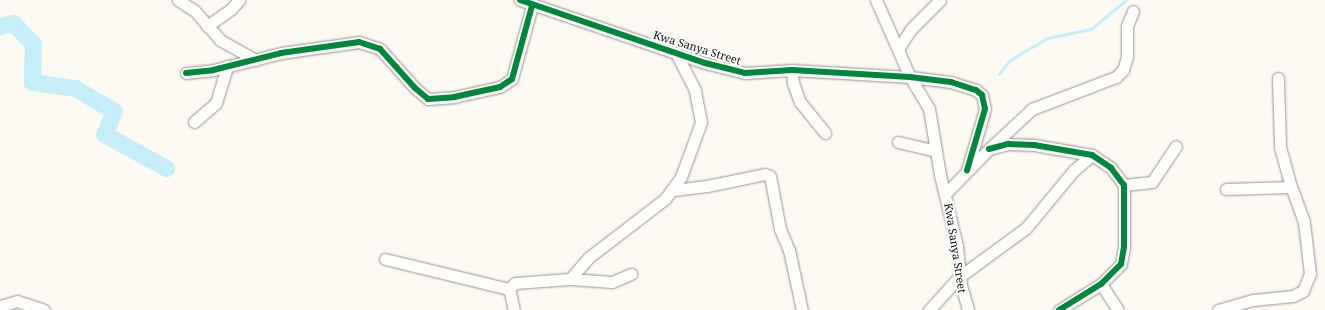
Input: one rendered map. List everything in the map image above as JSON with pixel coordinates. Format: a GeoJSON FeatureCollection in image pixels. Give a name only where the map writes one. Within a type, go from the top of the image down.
{"type":"FeatureCollection","features":[{"type":"Feature","properties":{"kind":"street"},"geometry":{"type":"LineString","coordinates":[[178,0],[195,11],[207,26],[231,48],[256,60]]}},
{"type":"Feature","properties":{"kind":"street"},"geometry":{"type":"LineString","coordinates":[[207,26],[231,9],[239,0]]}},
{"type":"Feature","properties":{"kind":"street","name":"Kwa Sanya Street"},"geometry":{"type":"LineString","coordinates":[[520,0],[532,6],[676,53],[744,72],[792,70],[910,77],[929,109],[936,152],[957,246],[959,277],[968,310]]}},
{"type":"Feature","properties":{"kind":"street"},"geometry":{"type":"LineString","coordinates":[[876,0],[910,77],[951,82],[982,95],[985,108],[967,170]]}},
{"type":"Feature","properties":{"kind":"street"},"geometry":{"type":"LineString","coordinates":[[899,52],[898,49],[911,29],[940,0]]}},
{"type":"Feature","properties":{"kind":"street"},"geometry":{"type":"LineString","coordinates":[[186,73],[339,44],[370,44],[380,49],[415,88],[428,98],[454,97],[500,87],[512,78],[532,6]]}},
{"type":"Feature","properties":{"kind":"street"},"geometry":{"type":"LineString","coordinates":[[946,193],[989,148],[1032,109],[1116,77],[1123,70],[1127,57],[1127,26],[1133,11]]}},
{"type":"Feature","properties":{"kind":"street"},"geometry":{"type":"LineString","coordinates":[[570,279],[588,258],[665,199],[674,190],[692,151],[701,122],[695,90],[676,53]]}},
{"type":"Feature","properties":{"kind":"street"},"geometry":{"type":"LineString","coordinates":[[194,122],[216,103],[227,66]]}},
{"type":"Feature","properties":{"kind":"street"},"geometry":{"type":"LineString","coordinates":[[792,70],[793,83],[800,102],[825,133]]}},
{"type":"Feature","properties":{"kind":"street"},"geometry":{"type":"LineString","coordinates":[[1218,310],[1252,300],[1293,296],[1303,292],[1309,283],[1310,274],[1304,222],[1291,187],[1280,147],[1278,78]]}},
{"type":"Feature","properties":{"kind":"street"},"geometry":{"type":"LineString","coordinates":[[898,142],[936,152]]}},
{"type":"Feature","properties":{"kind":"street"},"geometry":{"type":"LineString","coordinates":[[989,148],[1008,144],[1092,155],[1111,168],[1124,185],[1123,258],[1101,284],[1058,310]]}},
{"type":"Feature","properties":{"kind":"street"},"geometry":{"type":"LineString","coordinates":[[1124,185],[1152,182],[1176,146]]}},
{"type":"Feature","properties":{"kind":"street"},"geometry":{"type":"LineString","coordinates":[[929,310],[959,277],[1026,228],[1074,170],[1092,155]]}},
{"type":"Feature","properties":{"kind":"street"},"geometry":{"type":"LineString","coordinates":[[674,190],[768,175],[772,181],[780,229],[797,278],[802,310]]}},
{"type":"Feature","properties":{"kind":"street"},"geometry":{"type":"LineString","coordinates":[[1226,189],[1291,187]]}},
{"type":"Feature","properties":{"kind":"street"},"geometry":{"type":"LineString","coordinates":[[385,259],[509,289]]}},
{"type":"Feature","properties":{"kind":"street"},"geometry":{"type":"LineString","coordinates":[[514,310],[509,289],[512,284],[570,279],[612,282],[631,274]]}},
{"type":"Feature","properties":{"kind":"street"},"geometry":{"type":"LineString","coordinates":[[1101,284],[1118,310]]}},
{"type":"Feature","properties":{"kind":"street"},"geometry":{"type":"LineString","coordinates":[[0,306],[13,301],[41,309]]}},
{"type":"Feature","properties":{"kind":"waterway"},"geometry":{"type":"LineString","coordinates":[[999,74],[1010,60],[1047,38],[1091,29],[1126,0]]}},
{"type":"Feature","properties":{"kind":"waterway"},"geometry":{"type":"LineString","coordinates":[[0,26],[13,23],[33,44],[32,82],[75,88],[114,111],[104,134],[166,168]]}},
{"type":"Feature","properties":{"kind":"cycle path"},"geometry":{"type":"LineString","coordinates":[[520,0],[705,63],[745,73],[792,70],[910,77],[951,82],[976,90],[982,95],[985,109],[967,170]]}},
{"type":"Feature","properties":{"kind":"cycle path"},"geometry":{"type":"LineString","coordinates":[[186,73],[213,70],[281,53],[359,42],[380,49],[415,88],[428,99],[454,97],[500,87],[512,79],[532,6]]}},
{"type":"Feature","properties":{"kind":"cycle path"},"geometry":{"type":"LineString","coordinates":[[989,149],[1008,144],[1034,145],[1092,155],[1111,168],[1124,185],[1124,247],[1121,264],[1101,284],[1059,310]]}}]}
